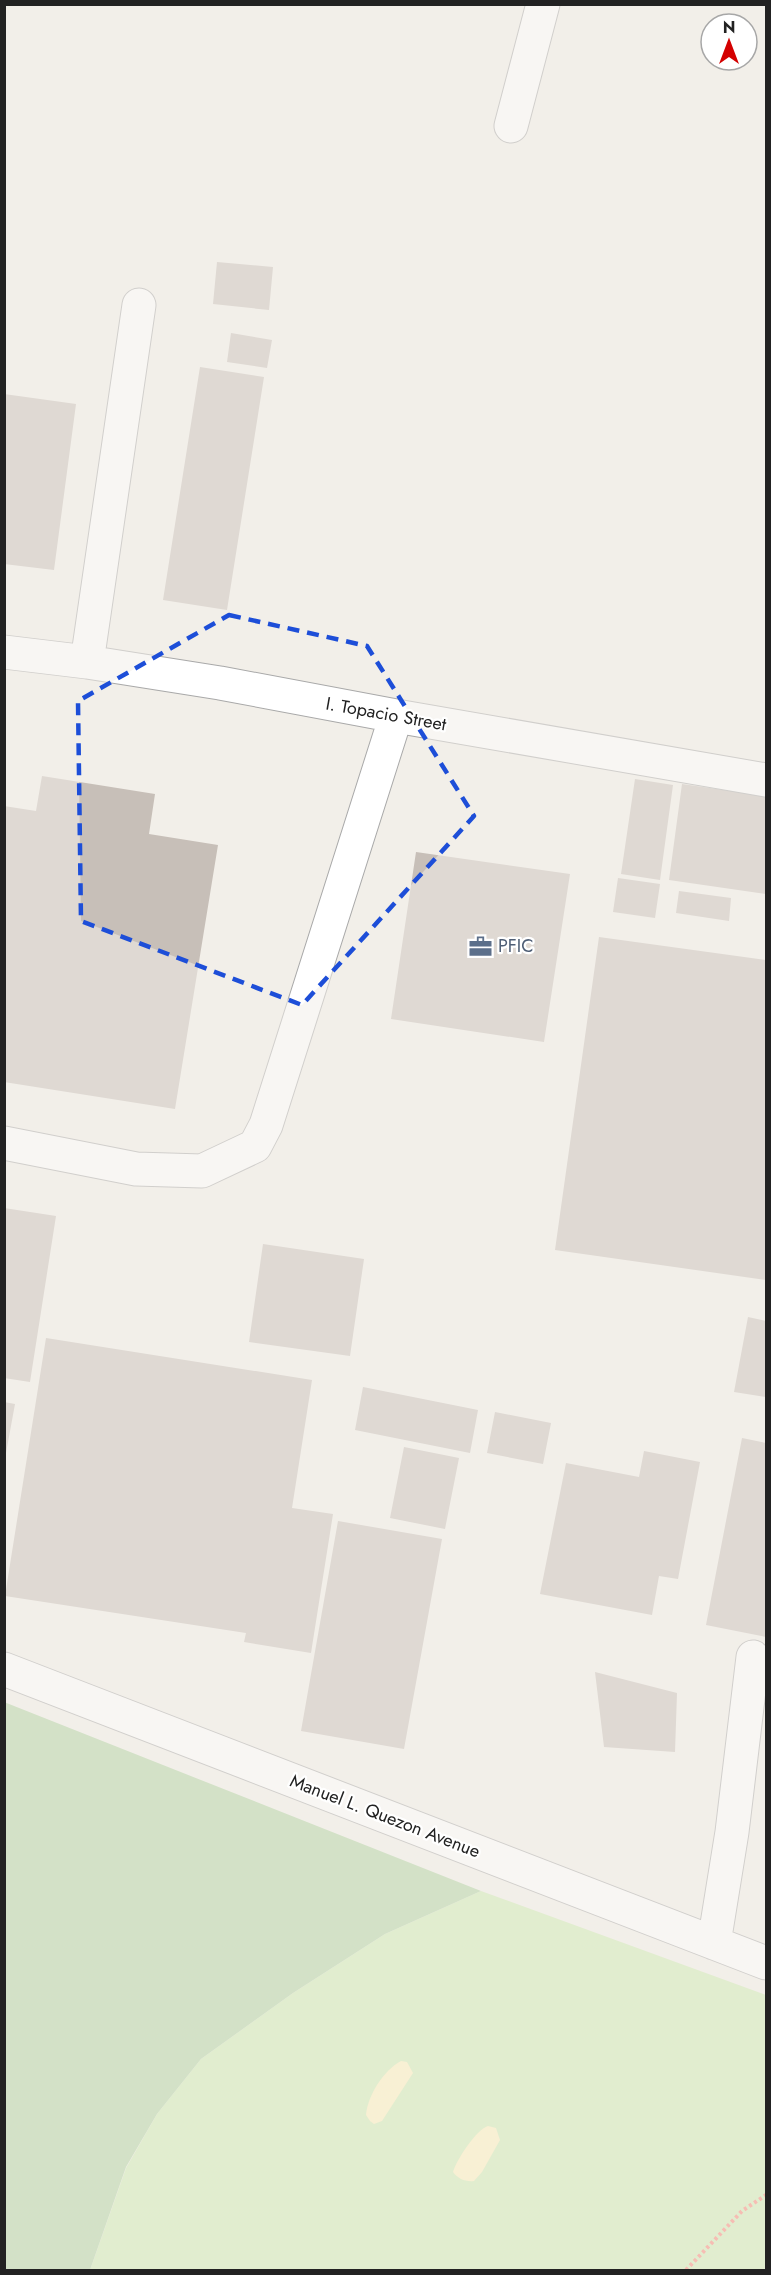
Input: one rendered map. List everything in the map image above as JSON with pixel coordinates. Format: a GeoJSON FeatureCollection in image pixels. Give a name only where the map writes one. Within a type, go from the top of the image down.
{"type":"FeatureCollection","features":[{"type":"Feature","properties":{"kind":"street"},"geometry":{"type":"LineString","coordinates":[[511,126],[543,4]]}},
{"type":"Feature","properties":{"kind":"street"},"geometry":{"type":"LineString","coordinates":[[87,662],[139,305]]}},
{"type":"Feature","properties":{"kind":"street","name":"I. Topacio Street"},"geometry":{"type":"LineString","coordinates":[[4,652],[87,662],[220,683],[766,780]]}},
{"type":"Feature","properties":{"kind":"street"},"geometry":{"type":"LineString","coordinates":[[4,1143],[136,1168],[202,1172],[255,1146],[266,1125],[396,716]]}},
{"type":"Feature","properties":{"kind":"street"},"geometry":{"type":"LineString","coordinates":[[714,1943],[732,1832],[753,1657]]}},
{"type":"Feature","properties":{"kind":"street","name":"Manuel L. Quezon Avenue"},"geometry":{"type":"LineString","coordinates":[[4,1669],[766,1963]]}},
{"type":"Feature","properties":{"kind":"path"},"geometry":{"type":"LineString","coordinates":[[686,2271],[742,2211],[766,2195]]}},
{"type":"Feature","properties":{"kind":"highlighted area"},"geometry":{"type":"Polygon","coordinates":[[[229,615],[367,646],[474,816],[302,1005],[81,921],[78,701],[229,615]]]}},
{"type":"Feature","properties":{"kind":"green space"},"geometry":{"type":"Polygon","coordinates":[[[4,1702],[481,1891],[385,1934],[293,1993],[201,2059],[157,2114],[126,2167],[90,2270],[5,2270],[4,1702]]]}},
{"type":"Feature","properties":{"kind":"green space"},"geometry":{"type":"Polygon","coordinates":[[[481,1891],[766,1995],[766,2270],[90,2270],[126,2168],[157,2114],[201,2059],[293,1993],[385,1934],[481,1891]]]}},
{"type":"Feature","properties":{"kind":"sand"},"geometry":{"type":"Polygon","coordinates":[[[401,2061],[407,2062],[413,2073],[382,2121],[374,2124],[366,2115],[370,2100],[383,2077],[401,2061]]]}},
{"type":"Feature","properties":{"kind":"sand"},"geometry":{"type":"Polygon","coordinates":[[[488,2126],[496,2128],[500,2140],[482,2172],[474,2181],[460,2178],[453,2172],[458,2160],[473,2139],[488,2126]]]}},
{"type":"Feature","properties":{"kind":"building"},"geometry":{"type":"Polygon","coordinates":[[[217,262],[273,267],[269,310],[213,304],[217,262]]]}},
{"type":"Feature","properties":{"kind":"building"},"geometry":{"type":"Polygon","coordinates":[[[231,333],[272,340],[267,368],[227,362],[231,333]]]}},
{"type":"Feature","properties":{"kind":"building"},"geometry":{"type":"Polygon","coordinates":[[[200,367],[264,377],[227,610],[163,600],[200,367]]]}},
{"type":"Feature","properties":{"kind":"building"},"geometry":{"type":"Polygon","coordinates":[[[4,394],[76,404],[54,570],[4,564],[4,394]]]}},
{"type":"Feature","properties":{"kind":"building"},"geometry":{"type":"Polygon","coordinates":[[[42,776],[155,794],[149,834],[218,845],[175,1109],[4,1082],[4,806],[36,811],[42,776]]]}},
{"type":"Feature","properties":{"kind":"building"},"geometry":{"type":"Polygon","coordinates":[[[635,779],[673,785],[660,880],[621,874],[635,779]]]}},
{"type":"Feature","properties":{"kind":"building"},"geometry":{"type":"Polygon","coordinates":[[[682,784],[766,796],[766,894],[669,880],[682,784]]]}},
{"type":"Feature","properties":{"kind":"building","name":"PFIC"},"geometry":{"type":"Polygon","coordinates":[[[416,852],[570,874],[544,1042],[391,1019],[416,852]]]}},
{"type":"Feature","properties":{"kind":"building"},"geometry":{"type":"Polygon","coordinates":[[[618,878],[660,884],[655,918],[613,912],[618,878]]]}},
{"type":"Feature","properties":{"kind":"building"},"geometry":{"type":"Polygon","coordinates":[[[679,891],[731,898],[729,921],[676,913],[679,891]]]}},
{"type":"Feature","properties":{"kind":"building"},"geometry":{"type":"Polygon","coordinates":[[[599,937],[766,960],[766,1280],[555,1250],[599,937]]]}},
{"type":"Feature","properties":{"kind":"building"},"geometry":{"type":"Polygon","coordinates":[[[4,1208],[56,1216],[30,1382],[4,1378],[4,1208]]]}},
{"type":"Feature","properties":{"kind":"building"},"geometry":{"type":"Polygon","coordinates":[[[263,1244],[364,1259],[350,1356],[249,1342],[263,1244]]]}},
{"type":"Feature","properties":{"kind":"building"},"geometry":{"type":"Polygon","coordinates":[[[748,1317],[766,1321],[766,1397],[734,1392],[748,1317]]]}},
{"type":"Feature","properties":{"kind":"building"},"geometry":{"type":"Polygon","coordinates":[[[46,1338],[312,1380],[292,1508],[333,1514],[311,1653],[244,1642],[246,1633],[5,1596],[46,1338]]]}},
{"type":"Feature","properties":{"kind":"building"},"geometry":{"type":"Polygon","coordinates":[[[363,1387],[478,1410],[470,1453],[355,1430],[363,1387]]]}},
{"type":"Feature","properties":{"kind":"building"},"geometry":{"type":"Polygon","coordinates":[[[4,1402],[15,1404],[6,1453],[4,1453],[4,1402]]]}},
{"type":"Feature","properties":{"kind":"building"},"geometry":{"type":"Polygon","coordinates":[[[495,1412],[551,1423],[543,1464],[487,1453],[495,1412]]]}},
{"type":"Feature","properties":{"kind":"building"},"geometry":{"type":"Polygon","coordinates":[[[742,1438],[766,1443],[766,1637],[706,1625],[742,1438]]]}},
{"type":"Feature","properties":{"kind":"building"},"geometry":{"type":"Polygon","coordinates":[[[404,1447],[459,1458],[445,1529],[390,1518],[404,1447]]]}},
{"type":"Feature","properties":{"kind":"building"},"geometry":{"type":"Polygon","coordinates":[[[644,1451],[700,1462],[678,1579],[659,1576],[652,1615],[540,1594],[566,1463],[639,1477],[644,1451]]]}},
{"type":"Feature","properties":{"kind":"building"},"geometry":{"type":"Polygon","coordinates":[[[338,1521],[442,1539],[404,1749],[301,1731],[338,1521]]]}},
{"type":"Feature","properties":{"kind":"building"},"geometry":{"type":"Polygon","coordinates":[[[595,1672],[677,1693],[675,1752],[604,1747],[595,1672]]]}},
{"type":"Feature","properties":{"kind":"place","name":"PFIC"},"geometry":{"type":"Point","coordinates":[480,946]}}]}
